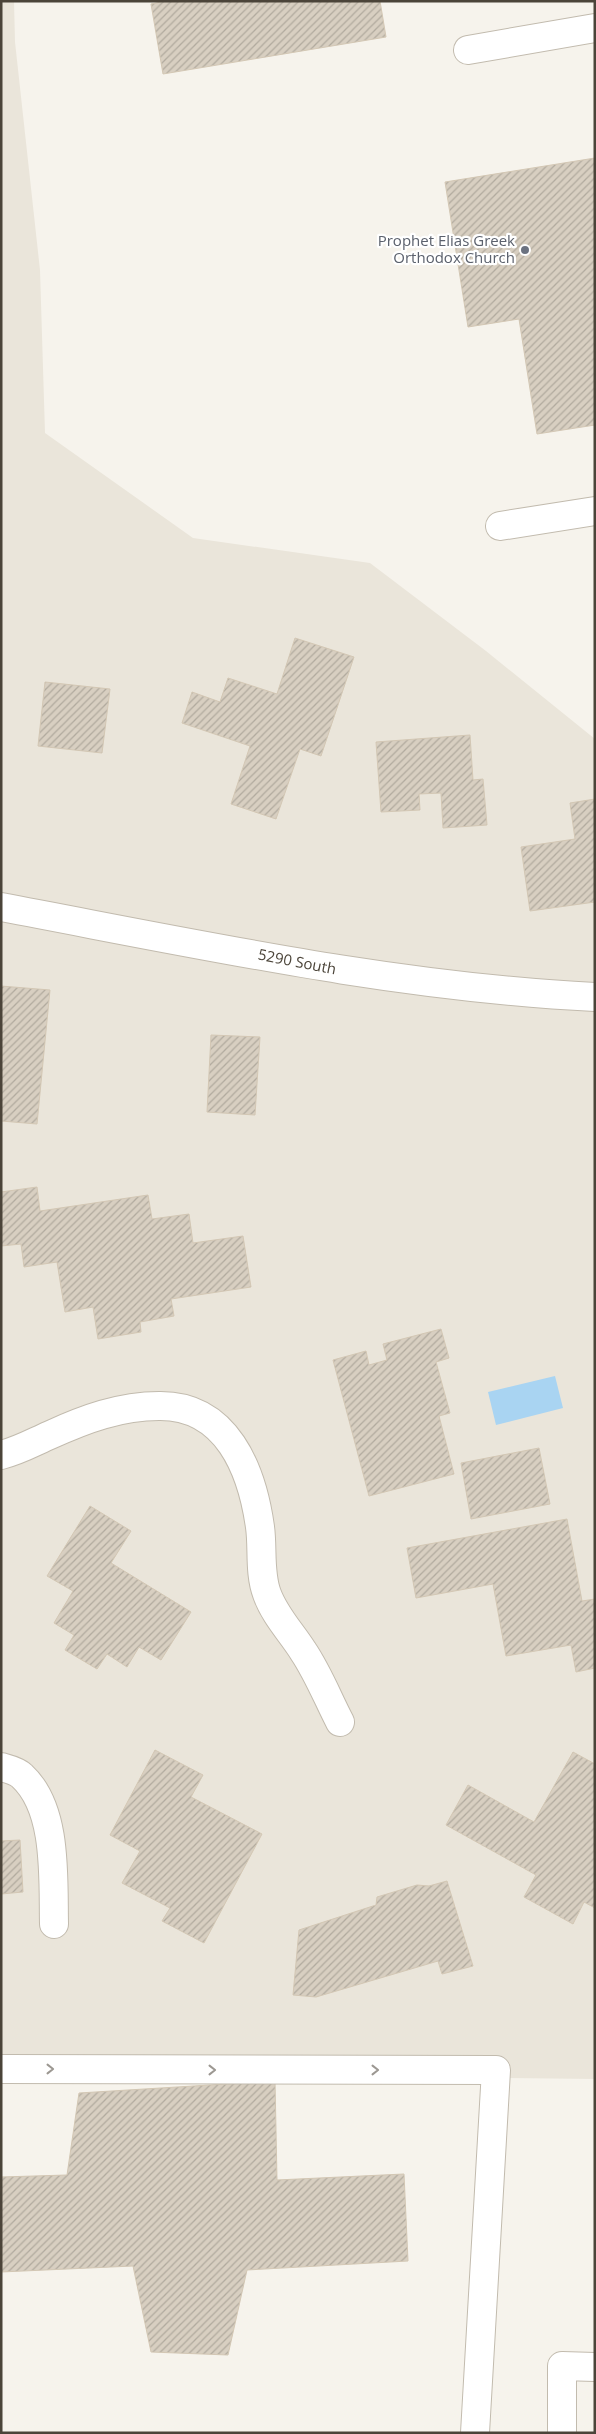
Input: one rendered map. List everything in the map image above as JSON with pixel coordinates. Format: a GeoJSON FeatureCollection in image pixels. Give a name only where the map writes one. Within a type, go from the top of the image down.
{"type":"FeatureCollection","features":[{"type":"Feature","properties":{"kind":"street"},"geometry":{"type":"LineString","coordinates":[[468,50],[595,28]]}},
{"type":"Feature","properties":{"kind":"street"},"geometry":{"type":"LineString","coordinates":[[500,526],[595,511]]}},
{"type":"Feature","properties":{"kind":"street","name":"5290 South"},"geometry":{"type":"LineString","coordinates":[[1,907],[332,970],[448,986],[595,997]]}},
{"type":"Feature","properties":{"kind":"street"},"geometry":{"type":"LineString","coordinates":[[1,1455],[77,1423],[118,1410],[160,1406],[194,1412],[217,1426],[235,1446],[246,1469],[260,1526],[266,1593],[280,1621],[304,1652],[340,1722]]}},
{"type":"Feature","properties":{"kind":"street"},"geometry":{"type":"LineString","coordinates":[[1,1766],[21,1775],[38,1796],[51,1841],[54,1924]]}},
{"type":"Feature","properties":{"kind":"street"},"geometry":{"type":"LineString","coordinates":[[1,2069],[496,2070],[475,2433]]}},
{"type":"Feature","properties":{"kind":"street"},"geometry":{"type":"LineString","coordinates":[[562,2433],[562,2366],[595,2367]]}},
{"type":"Feature","properties":{"kind":"shaded area"},"geometry":{"type":"Polygon","coordinates":[[[1,1],[14,1],[15,42],[40,270],[45,433],[193,538],[370,563],[486,651],[595,739],[595,2079],[1,2072],[1,1]]]}},
{"type":"Feature","properties":{"kind":"water"},"geometry":{"type":"Polygon","coordinates":[[[555,1376],[563,1408],[496,1425],[488,1392],[555,1376]]]}},
{"type":"Feature","properties":{"kind":"building"},"geometry":{"type":"Polygon","coordinates":[[[166,1],[380,1],[386,37],[163,74],[151,4],[166,1]]]}},
{"type":"Feature","properties":{"kind":"building","name":"Prophet Elias Greek Orthodox Church"},"geometry":{"type":"Polygon","coordinates":[[[595,158],[595,425],[537,434],[519,319],[468,327],[445,182],[595,158]]]}},
{"type":"Feature","properties":{"kind":"building"},"geometry":{"type":"Polygon","coordinates":[[[295,638],[354,657],[321,756],[300,749],[276,819],[231,804],[250,746],[182,723],[192,692],[220,702],[228,678],[277,694],[295,638]]]}},
{"type":"Feature","properties":{"kind":"building"},"geometry":{"type":"Polygon","coordinates":[[[45,682],[110,689],[102,753],[38,746],[45,682]]]}},
{"type":"Feature","properties":{"kind":"building"},"geometry":{"type":"Polygon","coordinates":[[[470,735],[473,780],[483,779],[487,825],[443,828],[441,793],[419,794],[420,810],[381,812],[376,742],[470,735]]]}},
{"type":"Feature","properties":{"kind":"building"},"geometry":{"type":"Polygon","coordinates":[[[595,799],[595,902],[530,911],[521,847],[575,839],[570,803],[595,799]]]}},
{"type":"Feature","properties":{"kind":"building"},"geometry":{"type":"Polygon","coordinates":[[[1,986],[50,990],[37,1124],[1,1121],[1,986]]]}},
{"type":"Feature","properties":{"kind":"building"},"geometry":{"type":"Polygon","coordinates":[[[211,1035],[260,1037],[255,1115],[207,1112],[211,1035]]]}},
{"type":"Feature","properties":{"kind":"building"},"geometry":{"type":"Polygon","coordinates":[[[37,1187],[40,1211],[148,1195],[152,1219],[189,1214],[193,1243],[243,1236],[251,1287],[171,1299],[174,1316],[140,1322],[141,1332],[98,1339],[93,1307],[65,1312],[57,1262],[24,1267],[21,1244],[1,1246],[1,1192],[37,1187]]]}},
{"type":"Feature","properties":{"kind":"building"},"geometry":{"type":"Polygon","coordinates":[[[441,1329],[449,1358],[436,1362],[450,1413],[439,1416],[454,1474],[369,1496],[333,1360],[366,1351],[369,1365],[387,1360],[383,1344],[441,1329]]]}},
{"type":"Feature","properties":{"kind":"building"},"geometry":{"type":"Polygon","coordinates":[[[539,1448],[550,1504],[471,1519],[461,1463],[539,1448]]]}},
{"type":"Feature","properties":{"kind":"building"},"geometry":{"type":"Polygon","coordinates":[[[90,1506],[131,1531],[111,1563],[191,1612],[161,1660],[139,1647],[127,1667],[107,1654],[97,1669],[65,1650],[74,1635],[54,1623],[73,1591],[47,1576],[90,1506]]]}},
{"type":"Feature","properties":{"kind":"building"},"geometry":{"type":"Polygon","coordinates":[[[567,1519],[582,1601],[595,1599],[595,1668],[576,1672],[571,1645],[506,1656],[493,1584],[416,1598],[407,1548],[567,1519]]]}},
{"type":"Feature","properties":{"kind":"building"},"geometry":{"type":"Polygon","coordinates":[[[155,1750],[203,1775],[191,1797],[262,1834],[204,1943],[162,1921],[170,1908],[122,1883],[140,1851],[110,1835],[155,1750]]]}},
{"type":"Feature","properties":{"kind":"building"},"geometry":{"type":"Polygon","coordinates":[[[573,1752],[595,1764],[595,1908],[584,1902],[573,1924],[524,1897],[536,1875],[446,1825],[468,1785],[534,1822],[573,1752]]]}},
{"type":"Feature","properties":{"kind":"building"},"geometry":{"type":"Polygon","coordinates":[[[20,1840],[23,1892],[1,1894],[1,1841],[20,1840]]]}},
{"type":"Feature","properties":{"kind":"building"},"geometry":{"type":"Polygon","coordinates":[[[447,1881],[473,1966],[442,1974],[438,1961],[316,1997],[293,1995],[299,1930],[376,1905],[377,1897],[417,1885],[429,1886],[447,1881]]]}},
{"type":"Feature","properties":{"kind":"building"},"geometry":{"type":"Polygon","coordinates":[[[275,2081],[277,2180],[404,2174],[408,2261],[247,2270],[228,2355],[151,2352],[133,2266],[1,2272],[1,2177],[67,2175],[79,2093],[275,2081]]]}},
{"type":"Feature","properties":{"kind":"place","name":"Prophet Elias Greek Orthodox Church"},"geometry":{"type":"Point","coordinates":[525,250]}}]}
